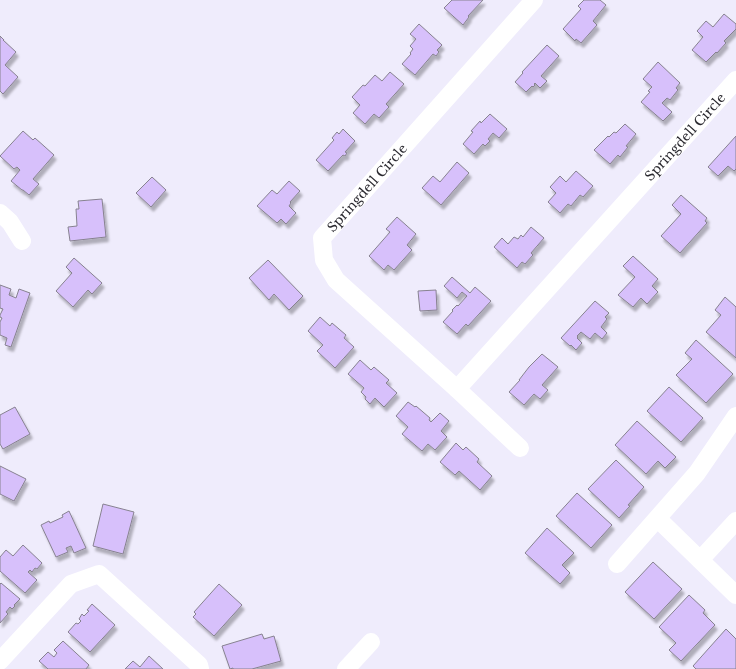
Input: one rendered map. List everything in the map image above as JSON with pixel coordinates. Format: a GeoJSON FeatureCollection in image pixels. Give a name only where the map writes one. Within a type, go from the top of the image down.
{"type":"FeatureCollection","features":[{"type":"Feature","properties":{"kind":"street","name":"Springdell Circle"},"geometry":{"type":"LineString","coordinates":[[520,448],[336,280],[324,260],[322,238],[534,0]]}},
{"type":"Feature","properties":{"kind":"street","name":"Springdell Circle"},"geometry":{"type":"LineString","coordinates":[[457,389],[736,80]]}},
{"type":"Feature","properties":{"kind":"street"},"geometry":{"type":"LineString","coordinates":[[0,213],[10,222],[22,240]]}},
{"type":"Feature","properties":{"kind":"street"},"geometry":{"type":"LineString","coordinates":[[617,564],[697,473],[736,416]]}},
{"type":"Feature","properties":{"kind":"street"},"geometry":{"type":"LineString","coordinates":[[658,519],[736,595]]}},
{"type":"Feature","properties":{"kind":"street"},"geometry":{"type":"LineString","coordinates":[[700,560],[736,521]]}},
{"type":"Feature","properties":{"kind":"street"},"geometry":{"type":"LineString","coordinates":[[0,662],[71,584],[99,574],[199,665],[200,669]]}},
{"type":"Feature","properties":{"kind":"street"},"geometry":{"type":"LineString","coordinates":[[346,669],[371,642]]}},
{"type":"Feature","properties":{"kind":"building"},"geometry":{"type":"Polygon","coordinates":[[[452,0],[483,0],[468,16],[469,17],[463,25],[444,8],[452,0]]]}},
{"type":"Feature","properties":{"kind":"building"},"geometry":{"type":"Polygon","coordinates":[[[584,0],[600,0],[606,5],[593,21],[597,25],[581,43],[576,39],[575,41],[563,29],[581,9],[578,6],[584,0]]]}},
{"type":"Feature","properties":{"kind":"building"},"geometry":{"type":"Polygon","coordinates":[[[724,14],[736,24],[736,29],[724,41],[726,43],[717,53],[716,52],[706,62],[692,50],[703,37],[697,31],[706,21],[713,27],[724,14]]]}},
{"type":"Feature","properties":{"kind":"building"},"geometry":{"type":"Polygon","coordinates":[[[419,24],[442,45],[437,50],[439,52],[436,56],[433,54],[415,75],[402,64],[411,54],[410,53],[413,49],[410,46],[416,39],[410,34],[419,24]]]}},
{"type":"Feature","properties":{"kind":"building"},"geometry":{"type":"Polygon","coordinates":[[[0,36],[16,52],[5,65],[18,77],[3,94],[0,91],[0,36]]]}},
{"type":"Feature","properties":{"kind":"building"},"geometry":{"type":"Polygon","coordinates":[[[547,45],[559,56],[541,76],[547,81],[540,88],[535,83],[533,87],[532,86],[526,92],[515,82],[523,73],[522,72],[547,45]]]}},
{"type":"Feature","properties":{"kind":"building"},"geometry":{"type":"Polygon","coordinates":[[[658,62],[680,83],[676,88],[678,90],[670,100],[667,98],[662,103],[672,112],[663,121],[641,102],[650,92],[648,91],[652,87],[643,79],[658,62]]]}},
{"type":"Feature","properties":{"kind":"building"},"geometry":{"type":"Polygon","coordinates":[[[390,72],[404,84],[386,104],[389,107],[379,118],[374,114],[365,124],[353,113],[360,105],[352,97],[375,75],[382,81],[390,72]]]}},
{"type":"Feature","properties":{"kind":"building"},"geometry":{"type":"Polygon","coordinates":[[[490,114],[507,129],[499,138],[493,133],[488,139],[490,141],[485,146],[483,144],[474,154],[463,144],[473,132],[471,131],[480,121],[481,123],[490,114]]]}},
{"type":"Feature","properties":{"kind":"building"},"geometry":{"type":"Polygon","coordinates":[[[625,124],[636,134],[626,146],[628,147],[620,157],[618,155],[610,164],[594,150],[608,136],[609,137],[614,132],[616,133],[625,124]]]}},
{"type":"Feature","properties":{"kind":"building"},"geometry":{"type":"Polygon","coordinates":[[[343,129],[355,141],[345,152],[347,153],[345,156],[343,155],[328,171],[316,160],[334,140],[332,138],[337,132],[339,134],[343,129]]]}},
{"type":"Feature","properties":{"kind":"building"},"geometry":{"type":"Polygon","coordinates":[[[23,131],[33,140],[35,138],[54,155],[33,179],[39,184],[29,195],[11,181],[20,170],[17,167],[14,169],[0,156],[23,131]]]}},
{"type":"Feature","properties":{"kind":"building"},"geometry":{"type":"Polygon","coordinates":[[[736,136],[736,169],[734,171],[728,166],[718,176],[708,167],[736,136]]]}},
{"type":"Feature","properties":{"kind":"building"},"geometry":{"type":"Polygon","coordinates":[[[457,162],[469,173],[441,205],[422,188],[433,176],[440,182],[457,162]]]}},
{"type":"Feature","properties":{"kind":"building"},"geometry":{"type":"Polygon","coordinates":[[[576,171],[593,186],[583,197],[580,195],[571,206],[568,204],[560,213],[548,202],[556,193],[550,187],[560,176],[566,182],[576,171]]]}},
{"type":"Feature","properties":{"kind":"building"},"geometry":{"type":"Polygon","coordinates":[[[152,177],[166,190],[151,207],[136,193],[152,177]]]}},
{"type":"Feature","properties":{"kind":"building"},"geometry":{"type":"Polygon","coordinates":[[[289,181],[300,191],[290,202],[291,203],[289,206],[296,213],[286,224],[281,219],[277,223],[257,206],[272,190],[277,194],[289,181]]]}},
{"type":"Feature","properties":{"kind":"building"},"geometry":{"type":"Polygon","coordinates":[[[681,195],[707,218],[705,221],[707,223],[680,253],[661,236],[681,214],[672,205],[681,195]]]}},
{"type":"Feature","properties":{"kind":"building"},"geometry":{"type":"Polygon","coordinates":[[[102,199],[106,237],[70,241],[68,227],[77,226],[76,209],[79,209],[78,201],[102,199]]]}},
{"type":"Feature","properties":{"kind":"building"},"geometry":{"type":"Polygon","coordinates":[[[397,217],[416,234],[407,245],[412,250],[394,270],[388,265],[384,270],[369,256],[390,232],[386,229],[397,217]]]}},
{"type":"Feature","properties":{"kind":"building"},"geometry":{"type":"Polygon","coordinates":[[[531,227],[544,238],[531,253],[533,255],[525,264],[522,262],[517,268],[494,247],[502,238],[508,244],[514,237],[518,239],[521,235],[523,237],[531,227]]]}},
{"type":"Feature","properties":{"kind":"building"},"geometry":{"type":"Polygon","coordinates":[[[633,256],[658,279],[652,286],[658,292],[647,304],[641,298],[633,307],[618,295],[635,277],[623,266],[633,256]]]}},
{"type":"Feature","properties":{"kind":"building"},"geometry":{"type":"Polygon","coordinates":[[[74,258],[102,283],[92,294],[88,290],[73,307],[56,291],[72,273],[66,267],[74,258]]]}},
{"type":"Feature","properties":{"kind":"building"},"geometry":{"type":"Polygon","coordinates":[[[268,260],[303,296],[289,310],[274,294],[269,300],[249,278],[268,260]]]}},
{"type":"Feature","properties":{"kind":"building"},"geometry":{"type":"Polygon","coordinates":[[[452,277],[470,293],[475,287],[491,301],[468,326],[466,324],[457,334],[443,322],[453,311],[452,310],[467,296],[462,292],[457,298],[444,286],[452,277]]]}},
{"type":"Feature","properties":{"kind":"building"},"geometry":{"type":"Polygon","coordinates":[[[0,285],[11,289],[9,295],[16,298],[19,289],[30,293],[11,347],[5,345],[7,338],[0,335],[0,322],[2,318],[0,315],[3,309],[0,308],[0,285]]]}},
{"type":"Feature","properties":{"kind":"building"},"geometry":{"type":"Polygon","coordinates":[[[436,290],[437,310],[420,311],[418,291],[436,290]]]}},
{"type":"Feature","properties":{"kind":"building"},"geometry":{"type":"Polygon","coordinates":[[[725,297],[736,307],[736,358],[706,332],[721,315],[715,310],[725,297]]]}},
{"type":"Feature","properties":{"kind":"building"},"geometry":{"type":"Polygon","coordinates":[[[595,301],[609,313],[605,317],[607,319],[601,327],[607,333],[602,339],[595,333],[590,339],[581,332],[577,338],[582,343],[576,350],[561,338],[595,301]]]}},
{"type":"Feature","properties":{"kind":"building"},"geometry":{"type":"Polygon","coordinates":[[[320,317],[330,326],[332,323],[346,335],[344,338],[354,347],[335,368],[317,351],[323,345],[308,331],[320,317]]]}},
{"type":"Feature","properties":{"kind":"building"},"geometry":{"type":"Polygon","coordinates":[[[696,340],[733,374],[706,403],[676,375],[692,359],[685,353],[696,340]]]}},
{"type":"Feature","properties":{"kind":"building"},"geometry":{"type":"Polygon","coordinates":[[[542,354],[558,367],[542,385],[548,390],[540,399],[534,394],[524,405],[509,392],[529,367],[542,354]]]}},
{"type":"Feature","properties":{"kind":"building"},"geometry":{"type":"Polygon","coordinates":[[[360,360],[371,370],[374,367],[389,380],[386,383],[397,393],[384,407],[375,398],[370,404],[361,392],[364,388],[348,374],[360,360]]]}},
{"type":"Feature","properties":{"kind":"building"},"geometry":{"type":"Polygon","coordinates":[[[669,387],[703,418],[681,442],[647,411],[669,387]]]}},
{"type":"Feature","properties":{"kind":"building"},"geometry":{"type":"Polygon","coordinates":[[[408,402],[415,407],[416,406],[430,418],[429,420],[431,422],[440,413],[449,421],[441,431],[447,437],[435,450],[428,444],[422,451],[402,434],[408,427],[396,416],[408,402]]]}},
{"type":"Feature","properties":{"kind":"building"},"geometry":{"type":"Polygon","coordinates":[[[15,407],[30,434],[3,449],[0,444],[0,415],[15,407]]]}},
{"type":"Feature","properties":{"kind":"building"},"geometry":{"type":"Polygon","coordinates":[[[637,421],[676,457],[665,468],[658,461],[646,474],[615,445],[637,421]]]}},
{"type":"Feature","properties":{"kind":"building"},"geometry":{"type":"Polygon","coordinates":[[[456,443],[463,450],[466,447],[479,459],[477,462],[492,476],[480,490],[459,471],[455,475],[440,462],[456,443]]]}},
{"type":"Feature","properties":{"kind":"building"},"geometry":{"type":"Polygon","coordinates":[[[616,460],[644,487],[619,518],[588,489],[616,460]]]}},
{"type":"Feature","properties":{"kind":"building"},"geometry":{"type":"Polygon","coordinates":[[[0,466],[26,479],[14,501],[0,494],[0,466]]]}},
{"type":"Feature","properties":{"kind":"building"},"geometry":{"type":"Polygon","coordinates":[[[577,493],[612,525],[591,548],[556,516],[577,493]]]}},
{"type":"Feature","properties":{"kind":"building"},"geometry":{"type":"Polygon","coordinates":[[[103,504],[134,512],[123,554],[93,546],[103,504]]]}},
{"type":"Feature","properties":{"kind":"building"},"geometry":{"type":"Polygon","coordinates":[[[69,511],[86,548],[74,553],[71,546],[66,548],[68,552],[56,557],[41,525],[63,517],[62,515],[69,511]]]}},
{"type":"Feature","properties":{"kind":"building"},"geometry":{"type":"Polygon","coordinates":[[[547,528],[574,553],[562,565],[570,573],[560,584],[525,553],[547,528]]]}},
{"type":"Feature","properties":{"kind":"building"},"geometry":{"type":"Polygon","coordinates":[[[23,545],[42,563],[37,569],[35,568],[32,572],[30,570],[28,572],[37,580],[25,593],[0,571],[0,557],[6,550],[13,556],[23,545]]]}},
{"type":"Feature","properties":{"kind":"building"},"geometry":{"type":"Polygon","coordinates":[[[653,562],[682,589],[654,619],[625,592],[653,562]]]}},
{"type":"Feature","properties":{"kind":"building"},"geometry":{"type":"Polygon","coordinates":[[[1,583],[20,599],[12,609],[10,607],[6,612],[8,614],[0,623],[0,584],[1,583]]]}},
{"type":"Feature","properties":{"kind":"building"},"geometry":{"type":"Polygon","coordinates":[[[219,584],[242,605],[214,636],[193,617],[196,614],[194,612],[219,584]]]}},
{"type":"Feature","properties":{"kind":"building"},"geometry":{"type":"Polygon","coordinates":[[[689,595],[705,610],[703,613],[715,625],[681,661],[669,650],[676,643],[659,627],[689,595]]]}},
{"type":"Feature","properties":{"kind":"building"},"geometry":{"type":"Polygon","coordinates":[[[92,604],[115,625],[90,652],[68,632],[76,623],[78,624],[81,621],[79,619],[82,614],[84,616],[89,611],[87,610],[92,604]]]}},
{"type":"Feature","properties":{"kind":"building"},"geometry":{"type":"Polygon","coordinates":[[[726,629],[736,639],[736,669],[696,669],[693,666],[726,629]]]}},
{"type":"Feature","properties":{"kind":"building"},"geometry":{"type":"Polygon","coordinates":[[[262,634],[264,639],[274,636],[281,661],[252,669],[230,669],[222,646],[262,634]]]}},
{"type":"Feature","properties":{"kind":"building"},"geometry":{"type":"Polygon","coordinates":[[[63,641],[89,665],[86,669],[48,669],[39,661],[48,652],[54,657],[57,653],[54,650],[63,641]]]}},
{"type":"Feature","properties":{"kind":"building"},"geometry":{"type":"Polygon","coordinates":[[[149,656],[163,669],[125,669],[133,661],[140,667],[149,656]]]}}]}
